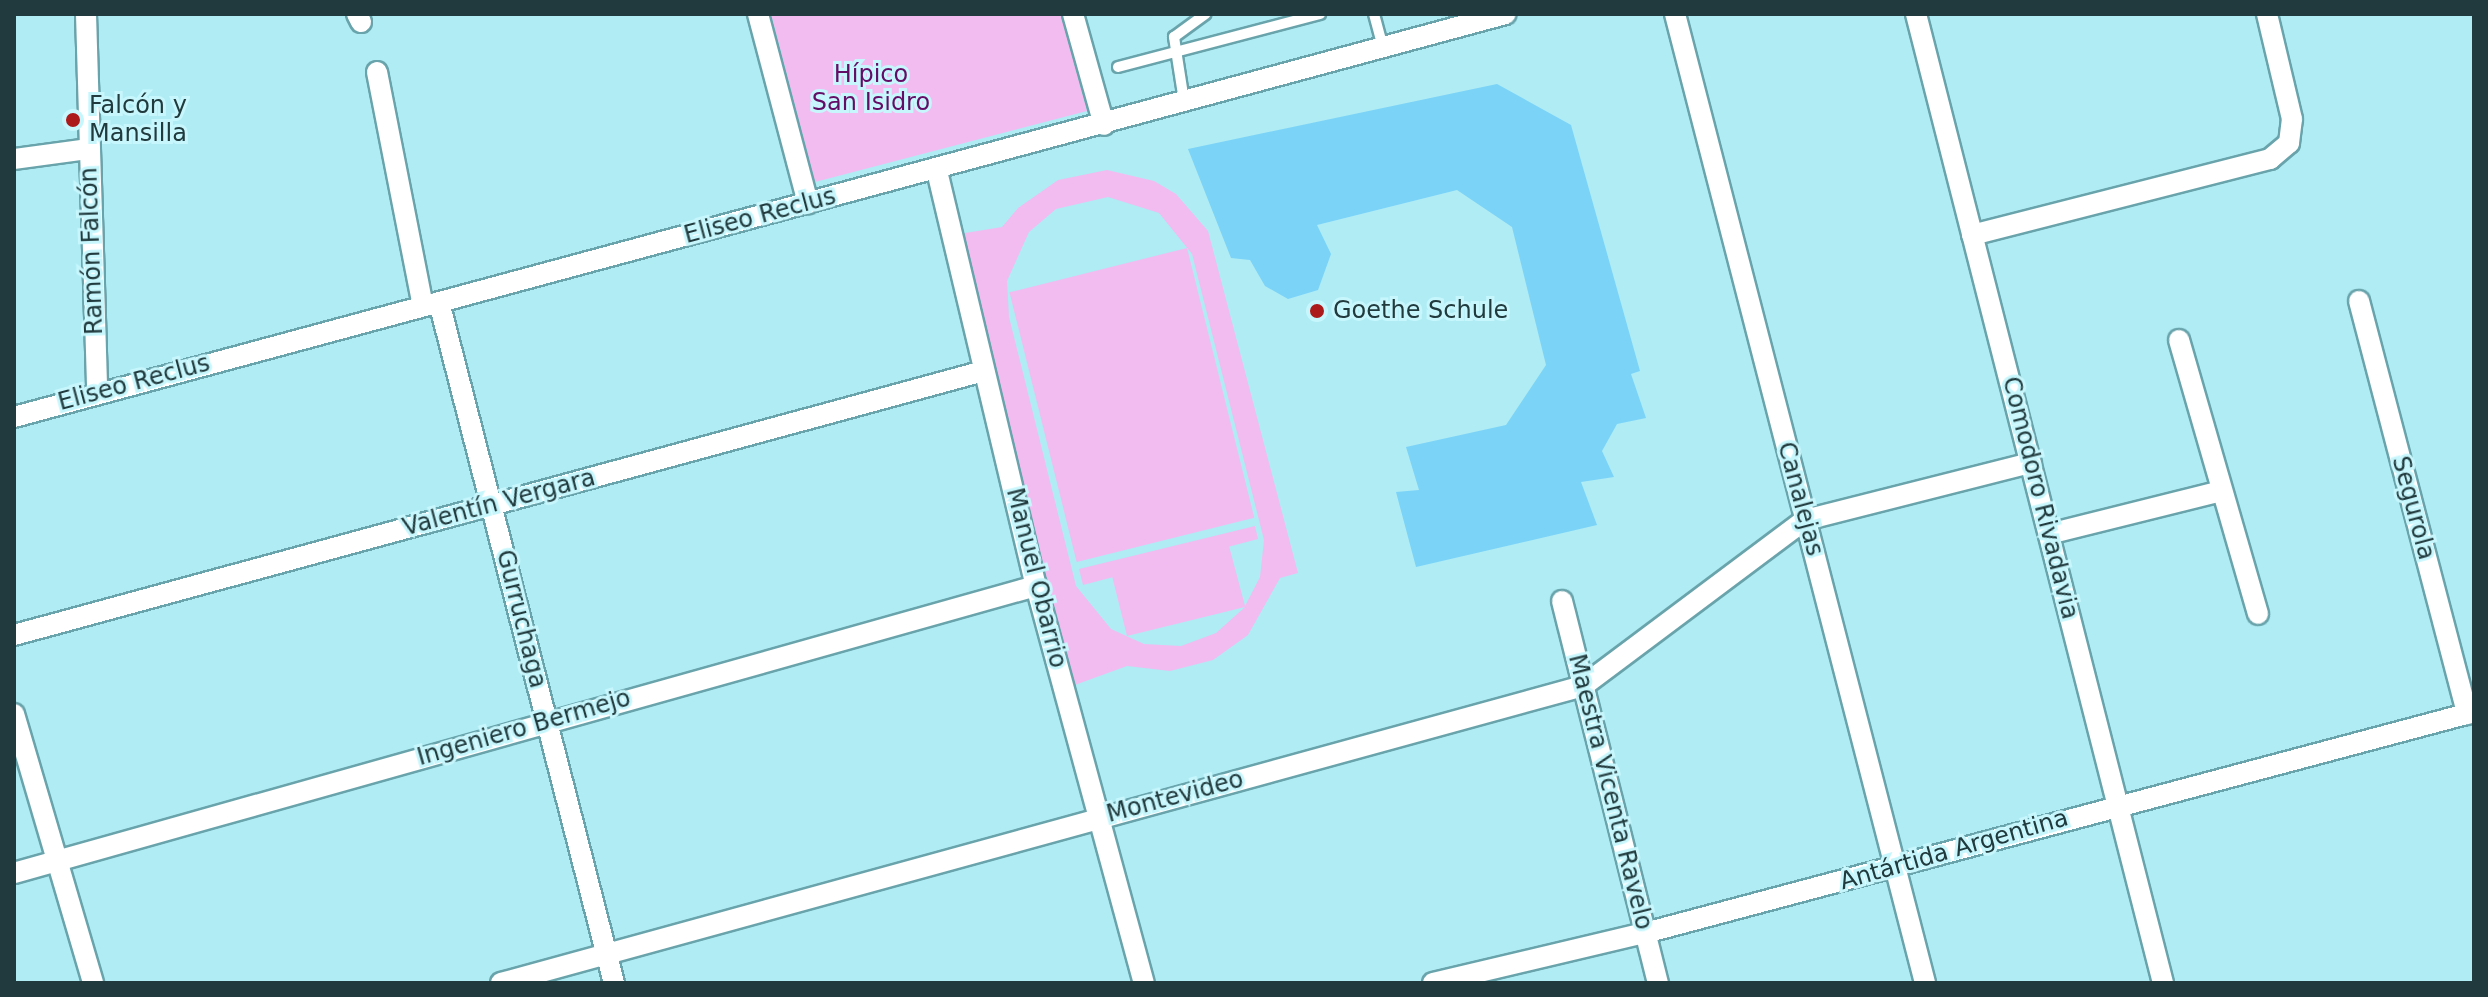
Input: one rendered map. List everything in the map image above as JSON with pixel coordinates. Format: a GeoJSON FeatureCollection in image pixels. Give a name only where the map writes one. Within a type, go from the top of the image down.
{"type":"FeatureCollection","features":[{"type":"Feature","properties":{"kind":"street","name":"Ramón Falcón"},"geometry":{"type":"LineString","coordinates":[[86,14],[97,392]]}},
{"type":"Feature","properties":{"kind":"street"},"geometry":{"type":"LineString","coordinates":[[758,14],[808,203]]}},
{"type":"Feature","properties":{"kind":"street"},"geometry":{"type":"LineString","coordinates":[[1073,14],[1104,125]]}},
{"type":"Feature","properties":{"kind":"street"},"geometry":{"type":"LineString","coordinates":[[1424,14],[1429,35]]}},
{"type":"Feature","properties":{"kind":"street","name":"Eliseo Reclus"},"geometry":{"type":"LineString","coordinates":[[14,417],[97,392],[937,171],[1505,14]]}},
{"type":"Feature","properties":{"kind":"street","name":"Canalejas"},"geometry":{"type":"LineString","coordinates":[[1675,14],[1898,866],[1925,983]]}},
{"type":"Feature","properties":{"kind":"street","name":"Comodoro Rivadavia"},"geometry":{"type":"LineString","coordinates":[[1916,14],[2163,983]]}},
{"type":"Feature","properties":{"kind":"street"},"geometry":{"type":"LineString","coordinates":[[1972,235],[2270,159],[2289,143],[2292,119],[2267,14]]}},
{"type":"Feature","properties":{"kind":"street","name":"Gurruchaga"},"geometry":{"type":"LineString","coordinates":[[377,72],[431,304],[491,505],[614,983]]}},
{"type":"Feature","properties":{"kind":"street"},"geometry":{"type":"LineString","coordinates":[[14,159],[88,149]]}},
{"type":"Feature","properties":{"kind":"street","name":"Manuel Obarrio"},"geometry":{"type":"LineString","coordinates":[[937,171],[1036,586],[1144,983]]}},
{"type":"Feature","properties":{"kind":"street","name":"Segurola"},"geometry":{"type":"LineString","coordinates":[[2359,301],[2471,713]]}},
{"type":"Feature","properties":{"kind":"street"},"geometry":{"type":"LineString","coordinates":[[2179,340],[2258,614]]}},
{"type":"Feature","properties":{"kind":"street","name":"Valentín Vergara"},"geometry":{"type":"LineString","coordinates":[[14,635],[984,371]]}},
{"type":"Feature","properties":{"kind":"street"},"geometry":{"type":"LineString","coordinates":[[1805,520],[2031,463]]}},
{"type":"Feature","properties":{"kind":"street"},"geometry":{"type":"LineString","coordinates":[[2049,534],[2222,491]]}},
{"type":"Feature","properties":{"kind":"street","name":"Montevideo"},"geometry":{"type":"LineString","coordinates":[[501,983],[1583,686],[1805,520]]}},
{"type":"Feature","properties":{"kind":"street","name":"Ingeniero Bermejo"},"geometry":{"type":"LineString","coordinates":[[14,873],[1036,586]]}},
{"type":"Feature","properties":{"kind":"street","name":"Maestra Vicenta Ravelo"},"geometry":{"type":"LineString","coordinates":[[1562,601],[1658,983]]}},
{"type":"Feature","properties":{"kind":"street","name":"Antártida Argentina"},"geometry":{"type":"LineString","coordinates":[[1433,983],[1645,933],[2118,804],[2471,713]]}},
{"type":"Feature","properties":{"kind":"street"},"geometry":{"type":"LineString","coordinates":[[14,714],[93,983]]}},
{"type":"Feature","properties":{"kind":"lane"},"geometry":{"type":"LineString","coordinates":[[1184,103],[1176,51],[1179,28],[1206,14]]}},
{"type":"Feature","properties":{"kind":"lane"},"geometry":{"type":"LineString","coordinates":[[1118,67],[1320,14]]}},
{"type":"Feature","properties":{"kind":"lane"},"geometry":{"type":"LineString","coordinates":[[1374,14],[1383,48]]}},
{"type":"Feature","properties":{"kind":"green space","name":"Hípico San Isidro"},"geometry":{"type":"Polygon","coordinates":[[[771,14],[1061,14],[1087,111],[815,182],[771,14]]]}},
{"type":"Feature","properties":{"kind":"green space"},"geometry":{"type":"Polygon","coordinates":[[[1107,170],[1154,181],[1176,194],[1208,231],[1298,573],[1280,578],[1248,635],[1213,660],[1170,671],[1127,666],[1072,686],[959,234],[1002,227],[1018,208],[1058,180],[1107,170]],[[1108,197],[1056,209],[1029,232],[1007,281],[1009,317],[1076,586],[1111,629],[1144,644],[1181,646],[1216,633],[1245,607],[1127,636],[1112,576],[1229,546],[1245,606],[1260,577],[1264,540],[1192,254],[1159,213],[1108,197]]]}},
{"type":"Feature","properties":{"kind":"green space"},"geometry":{"type":"Polygon","coordinates":[[[1187,248],[1254,518],[1077,562],[1009,292],[1187,248]]]}},
{"type":"Feature","properties":{"kind":"green space"},"geometry":{"type":"Polygon","coordinates":[[[1255,526],[1258,539],[1083,585],[1079,569],[1255,526]]]}},
{"type":"Feature","properties":{"kind":"building"},"geometry":{"type":"Polygon","coordinates":[[[1497,84],[1571,125],[1640,371],[1631,374],[1646,418],[1617,424],[1602,451],[1614,477],[1581,482],[1597,525],[1416,567],[1396,492],[1419,490],[1406,447],[1506,425],[1546,365],[1512,227],[1457,190],[1317,225],[1331,254],[1318,290],[1288,299],[1265,286],[1250,260],[1231,258],[1188,149],[1497,84]]]}},
{"type":"Feature","properties":{"kind":"place","name":"Falcón y Mansilla"},"geometry":{"type":"Point","coordinates":[73,120]}},
{"type":"Feature","properties":{"kind":"place","name":"Goethe Schule"},"geometry":{"type":"Point","coordinates":[1317,311]}}]}
